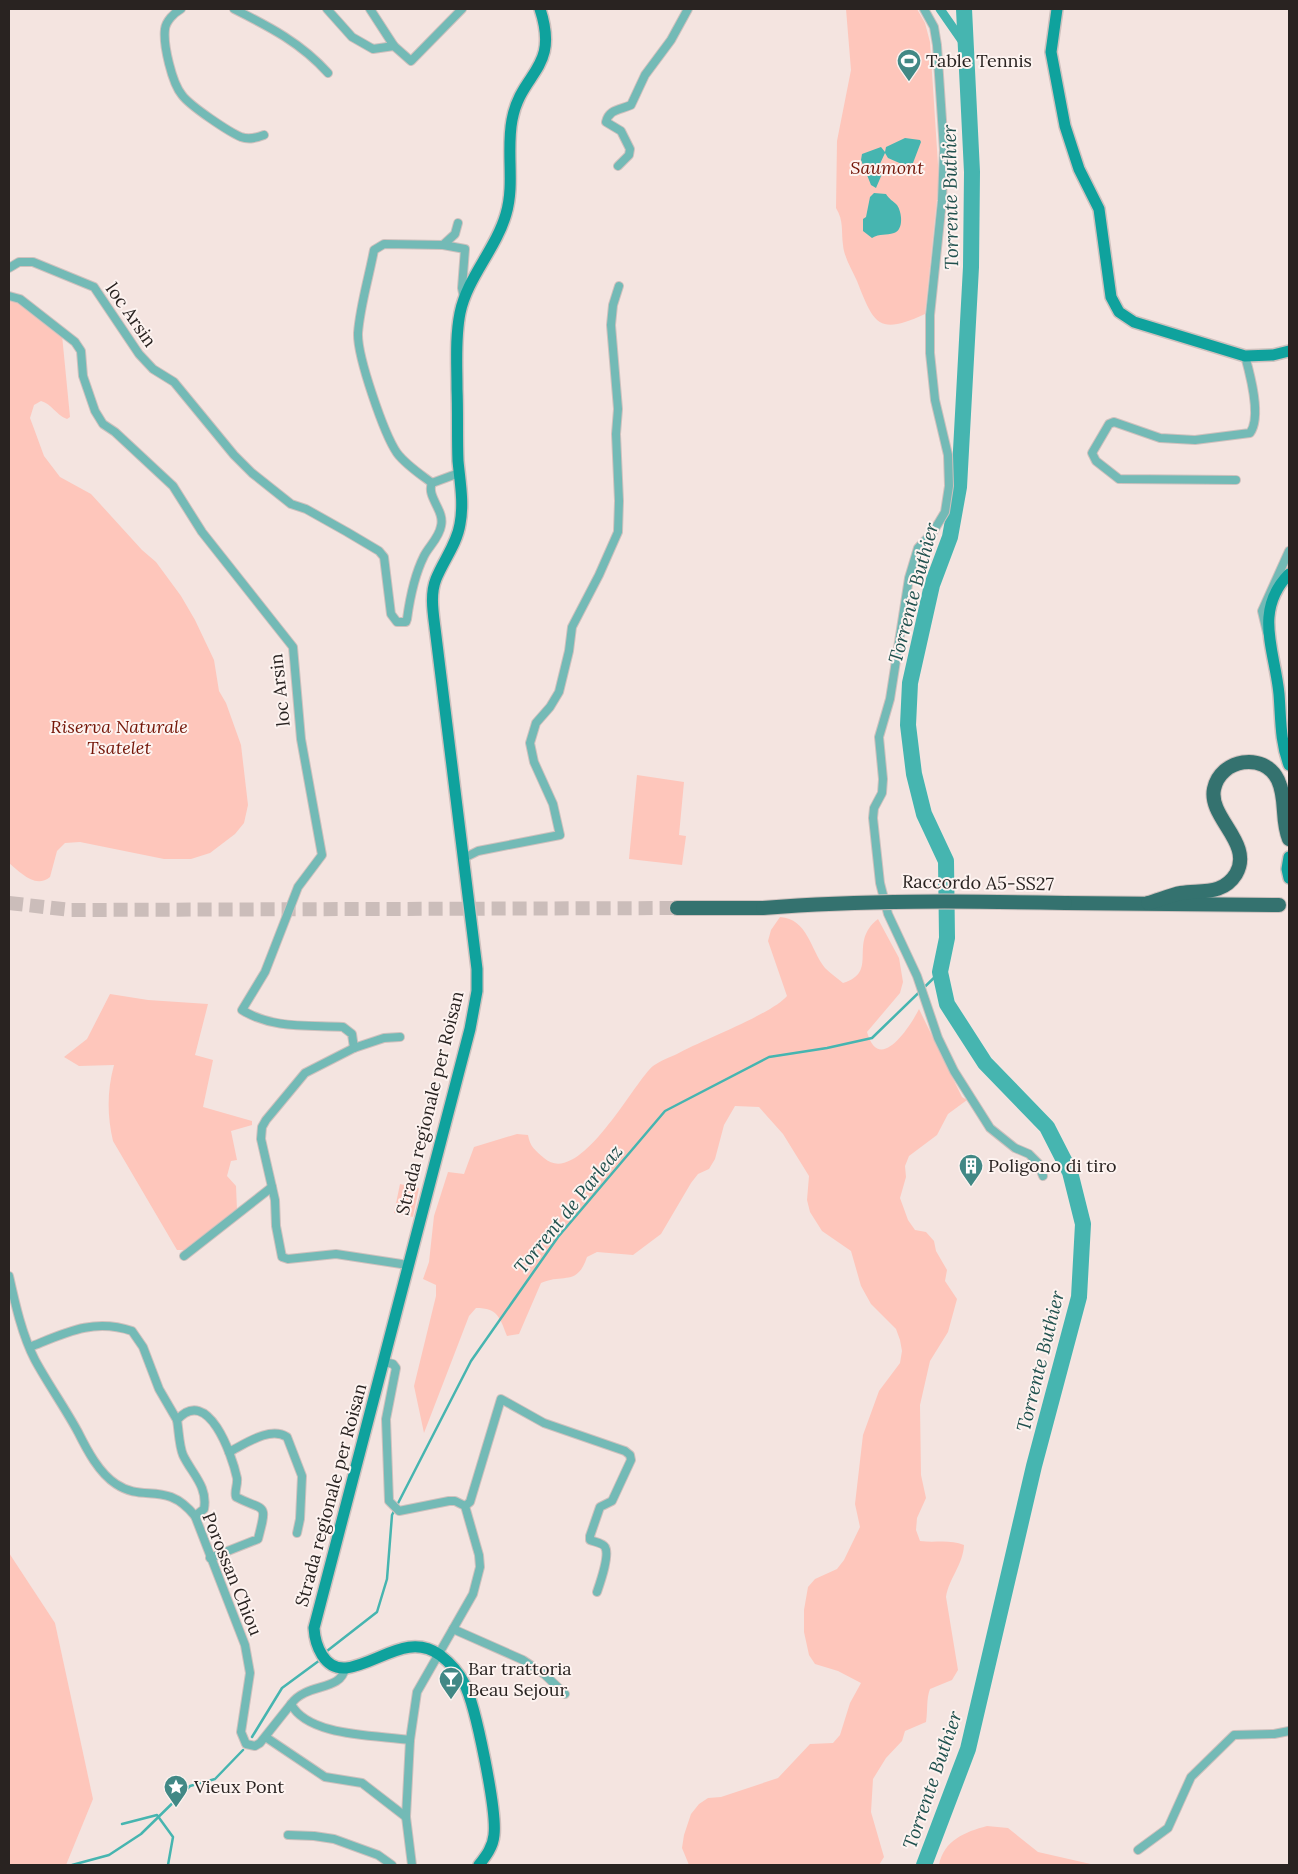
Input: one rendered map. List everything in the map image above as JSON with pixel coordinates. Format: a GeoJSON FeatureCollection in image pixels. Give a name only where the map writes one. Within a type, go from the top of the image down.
{"type":"FeatureCollection","features":[{"type":"Feature","properties":{"kind":"highway"},"geometry":{"type":"LineString","coordinates":[[1148,903],[1181,893],[1209,892],[1219,889],[1229,882],[1236,872],[1239,862],[1238,848],[1232,834],[1214,806],[1214,790],[1217,778],[1227,768],[1238,762],[1250,762],[1264,766],[1275,774],[1282,789],[1285,828],[1289,839]]}},
{"type":"Feature","properties":{"kind":"highway","name":"Raccordo A5-SS27"},"geometry":{"type":"LineString","coordinates":[[677,908],[763,908],[839,902],[910,900],[1279,905]]}},
{"type":"Feature","properties":{"kind":"main road","name":"Strada regionale per Roisan"},"geometry":{"type":"LineString","coordinates":[[344,1668],[337,1666],[322,1655],[316,1647],[314,1628],[470,1029],[477,991],[476,960],[433,600],[435,580],[460,526],[462,505],[459,473],[456,337],[464,298],[506,216],[510,187],[512,121],[517,104],[542,62],[545,51],[547,32],[540,9]]}},
{"type":"Feature","properties":{"kind":"main road"},"geometry":{"type":"LineString","coordinates":[[1057,9],[1051,52],[1065,126],[1079,169],[1099,209],[1110,292],[1116,307],[1123,315],[1134,322],[1245,356],[1273,355],[1289,351]]}},
{"type":"Feature","properties":{"kind":"main road"},"geometry":{"type":"LineString","coordinates":[[1289,574],[1273,600],[1268,632],[1277,679],[1282,744],[1289,765]]}},
{"type":"Feature","properties":{"kind":"main road"},"geometry":{"type":"LineString","coordinates":[[1289,857],[1287,869],[1289,878]]}},
{"type":"Feature","properties":{"kind":"main road"},"geometry":{"type":"LineString","coordinates":[[344,1668],[410,1647],[439,1654],[456,1671],[469,1695],[493,1808],[494,1837],[490,1850],[479,1865]]}},
{"type":"Feature","properties":{"kind":"street"},"geometry":{"type":"LineString","coordinates":[[181,9],[171,17],[165,28],[170,65],[176,86],[182,96],[192,105],[242,137],[252,139],[264,135]]}},
{"type":"Feature","properties":{"kind":"street"},"geometry":{"type":"LineString","coordinates":[[234,9],[284,34],[314,56],[328,73]]}},
{"type":"Feature","properties":{"kind":"street"},"geometry":{"type":"LineString","coordinates":[[327,9],[352,37],[373,49],[394,46]]}},
{"type":"Feature","properties":{"kind":"street"},"geometry":{"type":"LineString","coordinates":[[370,9],[394,46],[411,61],[462,9]]}},
{"type":"Feature","properties":{"kind":"street"},"geometry":{"type":"LineString","coordinates":[[618,166],[629,155],[630,149],[622,131],[606,122],[607,117],[613,111],[631,105],[645,75],[671,40],[688,9]]}},
{"type":"Feature","properties":{"kind":"street"},"geometry":{"type":"LineString","coordinates":[[924,9],[934,27],[937,45],[944,150],[942,202],[930,315],[930,339],[935,400],[948,455],[949,486],[945,512],[932,532],[918,548],[909,578],[890,699],[880,737],[882,793],[874,808],[873,818],[880,883],[888,914],[917,976],[930,1015],[954,1071],[990,1128],[1015,1148],[1029,1154],[1038,1163],[1043,1176]]}},
{"type":"Feature","properties":{"kind":"street"},"geometry":{"type":"LineString","coordinates":[[442,245],[455,234],[458,223]]}},
{"type":"Feature","properties":{"kind":"street"},"geometry":{"type":"LineString","coordinates":[[459,473],[432,483],[407,463],[392,446],[384,429],[365,367],[358,334],[374,250],[384,244],[442,245],[465,249],[462,288],[464,298]]}},
{"type":"Feature","properties":{"kind":"street","name":"loc Arsin"},"geometry":{"type":"LineString","coordinates":[[9,268],[19,262],[33,262],[94,287],[139,354],[153,369],[174,382],[234,455],[252,473],[291,504],[306,509],[348,532],[384,557],[391,614],[401,624],[407,619],[411,589],[424,556],[436,539],[442,525],[440,508],[430,493],[432,483]]}},
{"type":"Feature","properties":{"kind":"street"},"geometry":{"type":"LineString","coordinates":[[464,858],[478,851],[560,835],[553,804],[534,762],[530,743],[536,723],[550,707],[559,692],[569,651],[572,626],[600,575],[618,532],[620,501],[616,434],[618,409],[611,314],[619,286]]}},
{"type":"Feature","properties":{"kind":"street","name":"loc Arsin"},"geometry":{"type":"LineString","coordinates":[[9,296],[20,299],[74,342],[80,351],[83,376],[95,411],[103,424],[115,432],[173,486],[202,532],[293,647],[301,739],[322,855],[298,887],[265,972],[242,1010],[257,1019],[272,1023],[342,1027],[352,1034],[354,1048]]}},
{"type":"Feature","properties":{"kind":"street"},"geometry":{"type":"LineString","coordinates":[[1236,480],[1119,479],[1096,461],[1092,454],[1105,429],[1114,422],[1160,438],[1195,440],[1250,433],[1254,427],[1254,406],[1245,356]]}},
{"type":"Feature","properties":{"kind":"street"},"geometry":{"type":"LineString","coordinates":[[1268,632],[1262,610],[1289,551]]}},
{"type":"Feature","properties":{"kind":"street"},"geometry":{"type":"LineString","coordinates":[[400,1037],[384,1038],[354,1048],[305,1072],[262,1127],[261,1139],[272,1187],[282,1256],[288,1259],[336,1254],[408,1265]]}},
{"type":"Feature","properties":{"kind":"street"},"geometry":{"type":"LineString","coordinates":[[184,1256],[272,1187]]}},
{"type":"Feature","properties":{"kind":"street","name":"Porossan Chiou"},"geometry":{"type":"LineString","coordinates":[[9,1276],[29,1344],[84,1444],[108,1478],[126,1489],[176,1498],[185,1504],[194,1516],[234,1612],[248,1656],[250,1673],[241,1732],[243,1740],[246,1744],[255,1746],[267,1738]]}},
{"type":"Feature","properties":{"kind":"street"},"geometry":{"type":"LineString","coordinates":[[29,1344],[82,1327],[102,1325],[132,1331],[143,1347],[159,1389],[177,1420],[183,1454],[199,1477],[204,1495],[204,1509],[194,1516]]}},
{"type":"Feature","properties":{"kind":"street"},"geometry":{"type":"LineString","coordinates":[[384,1362],[393,1364],[396,1368],[386,1420],[388,1495],[391,1504],[399,1511],[449,1501],[465,1506],[479,1554],[480,1567],[474,1594],[417,1692],[410,1740],[406,1817],[412,1865]]}},
{"type":"Feature","properties":{"kind":"street"},"geometry":{"type":"LineString","coordinates":[[465,1506],[470,1502],[501,1399],[544,1423],[630,1454],[631,1460],[612,1501],[600,1507],[590,1536],[590,1540],[603,1544],[606,1548],[606,1556],[597,1592]]}},
{"type":"Feature","properties":{"kind":"street"},"geometry":{"type":"LineString","coordinates":[[177,1420],[187,1412],[200,1411],[210,1416],[229,1452],[237,1478],[236,1497],[257,1504],[262,1510],[264,1519],[258,1539],[210,1558]]}},
{"type":"Feature","properties":{"kind":"street"},"geometry":{"type":"LineString","coordinates":[[229,1452],[263,1435],[279,1433],[287,1437],[302,1476],[300,1519],[297,1533]]}},
{"type":"Feature","properties":{"kind":"street"},"geometry":{"type":"LineString","coordinates":[[453,1629],[522,1660],[544,1674],[565,1694]]}},
{"type":"Feature","properties":{"kind":"street"},"geometry":{"type":"LineString","coordinates":[[344,1668],[340,1681],[304,1691],[290,1704],[267,1738],[325,1777],[362,1783],[406,1817]]}},
{"type":"Feature","properties":{"kind":"street"},"geometry":{"type":"LineString","coordinates":[[290,1704],[302,1719],[320,1727],[410,1740]]}},
{"type":"Feature","properties":{"kind":"street"},"geometry":{"type":"LineString","coordinates":[[1138,1850],[1168,1828],[1191,1777],[1234,1735],[1289,1732]]}},
{"type":"Feature","properties":{"kind":"street"},"geometry":{"type":"LineString","coordinates":[[288,1835],[334,1839],[378,1856],[392,1865]]}},
{"type":"Feature","properties":{"kind":"green space","name":"Saumont"},"geometry":{"type":"Polygon","coordinates":[[[846,9],[917,9],[925,23],[930,42],[939,180],[925,314],[897,324],[887,325],[880,322],[868,307],[845,254],[841,222],[836,208],[837,141],[851,70],[846,9]]]}},
{"type":"Feature","properties":{"kind":"green space","name":"Riserva Naturale Tsatelet"},"geometry":{"type":"Polygon","coordinates":[[[9,299],[19,301],[62,335],[70,417],[67,419],[63,417],[41,401],[34,405],[30,418],[44,456],[60,477],[91,494],[142,550],[156,562],[181,596],[214,660],[219,691],[226,703],[241,745],[248,805],[244,823],[235,834],[210,853],[191,859],[164,859],[80,842],[65,843],[57,851],[50,877],[39,881],[23,875],[9,863],[9,299]]]}},
{"type":"Feature","properties":{"kind":"green space"},"geometry":{"type":"Polygon","coordinates":[[[637,775],[684,782],[679,835],[686,836],[682,865],[629,859],[637,775]]]}},
{"type":"Feature","properties":{"kind":"green space"},"geometry":{"type":"Polygon","coordinates":[[[780,917],[797,923],[803,929],[825,968],[843,983],[854,978],[860,972],[865,938],[869,928],[878,919],[899,958],[903,982],[900,993],[867,1032],[872,1044],[879,1049],[886,1048],[894,1043],[902,1036],[919,1009],[962,1097],[967,1100],[948,1114],[937,1135],[909,1156],[905,1166],[906,1177],[900,1198],[908,1220],[915,1230],[926,1232],[934,1241],[936,1251],[947,1270],[945,1281],[957,1299],[948,1332],[930,1361],[920,1405],[921,1475],[926,1498],[917,1518],[916,1530],[920,1541],[959,1543],[964,1545],[961,1559],[946,1597],[958,1670],[952,1680],[930,1689],[926,1722],[905,1731],[902,1741],[886,1758],[873,1779],[871,1812],[884,1857],[879,1865],[689,1865],[682,1848],[691,1814],[699,1804],[708,1798],[721,1797],[778,1778],[810,1744],[833,1743],[840,1735],[850,1703],[861,1683],[838,1671],[815,1664],[809,1655],[804,1632],[804,1610],[808,1587],[815,1579],[837,1569],[844,1560],[860,1527],[855,1504],[863,1435],[879,1391],[900,1363],[902,1351],[896,1329],[871,1304],[861,1286],[851,1251],[822,1231],[810,1212],[807,1200],[809,1176],[783,1134],[759,1107],[735,1106],[724,1125],[715,1159],[709,1169],[698,1174],[691,1183],[661,1234],[633,1255],[597,1252],[587,1257],[579,1272],[574,1276],[541,1283],[519,1334],[507,1336],[500,1319],[494,1312],[483,1308],[476,1308],[469,1316],[424,1433],[414,1386],[436,1296],[436,1285],[423,1279],[429,1262],[434,1216],[448,1172],[464,1174],[474,1147],[517,1134],[528,1135],[532,1145],[544,1158],[558,1164],[573,1159],[589,1147],[604,1130],[653,1066],[752,1019],[779,1003],[787,996],[768,941],[771,930],[780,917]]]}},
{"type":"Feature","properties":{"kind":"green space"},"geometry":{"type":"Polygon","coordinates":[[[110,994],[148,1000],[208,1004],[195,1055],[213,1060],[203,1107],[252,1121],[252,1125],[231,1131],[237,1160],[231,1161],[227,1176],[236,1186],[237,1210],[187,1250],[177,1250],[113,1141],[109,1103],[114,1065],[79,1066],[64,1057],[87,1039],[110,994]]]}},
{"type":"Feature","properties":{"kind":"green space"},"geometry":{"type":"Polygon","coordinates":[[[400,1184],[419,1188],[413,1217],[394,1213],[400,1184]]]}},
{"type":"Feature","properties":{"kind":"green space"},"geometry":{"type":"Polygon","coordinates":[[[9,1553],[55,1623],[93,1799],[66,1865],[9,1865],[9,1553]]]}},
{"type":"Feature","properties":{"kind":"green space"},"geometry":{"type":"Polygon","coordinates":[[[987,1826],[1008,1828],[1038,1852],[1095,1865],[939,1865],[946,1849],[957,1838],[987,1826]]]}},
{"type":"Feature","properties":{"kind":"water"},"geometry":{"type":"Polygon","coordinates":[[[905,138],[920,140],[921,142],[913,163],[904,165],[888,158],[885,153],[879,166],[882,174],[876,188],[871,185],[861,160],[862,154],[881,147],[885,152],[886,147],[905,138]]]}},
{"type":"Feature","properties":{"kind":"water"},"geometry":{"type":"Polygon","coordinates":[[[874,193],[886,194],[897,205],[900,212],[901,225],[897,231],[891,234],[872,238],[863,231],[863,219],[866,217],[870,197],[874,193]]]}},
{"type":"Feature","properties":{"kind":"waterway"},"geometry":{"type":"LineString","coordinates":[[940,9],[965,45]]}},
{"type":"Feature","properties":{"kind":"waterway","name":"Torrente Buthier"},"geometry":{"type":"LineString","coordinates":[[924,1865],[968,1749],[1034,1466],[1079,1297],[1083,1224],[1070,1172],[1047,1127],[985,1063],[947,1004],[940,972],[947,938],[946,861],[924,814],[914,774],[908,725],[910,683],[932,585],[950,537],[959,487],[971,267],[972,172],[964,9]]}},
{"type":"Feature","properties":{"kind":"waterway","name":"Torrent de Parleaz"},"geometry":{"type":"LineString","coordinates":[[327,1651],[377,1612],[387,1579],[392,1515],[471,1361],[558,1237],[665,1111],[769,1057],[827,1048],[872,1038],[940,972]]}},
{"type":"Feature","properties":{"kind":"waterway","name":"Torrent de Parleaz"},"geometry":{"type":"LineString","coordinates":[[252,1737],[282,1688],[320,1660]]}},
{"type":"Feature","properties":{"kind":"waterway","name":"Torrent de Parleaz"},"geometry":{"type":"LineString","coordinates":[[72,1865],[109,1855],[141,1834],[190,1786],[215,1779],[243,1750]]}},
{"type":"Feature","properties":{"kind":"waterway"},"geometry":{"type":"LineString","coordinates":[[122,1824],[157,1815],[173,1837],[168,1865]]}},
{"type":"Feature","properties":{"kind":"tunnel"},"geometry":{"type":"LineString","coordinates":[[9,903],[71,910],[677,908]]}},
{"type":"Feature","properties":{"kind":"place","name":"Table Tennis"},"geometry":{"type":"Point","coordinates":[909,82]}},
{"type":"Feature","properties":{"kind":"place","name":"Poligono di tiro"},"geometry":{"type":"Point","coordinates":[971,1187]}},
{"type":"Feature","properties":{"kind":"place","name":"Bar trattoria Beau Sejour"},"geometry":{"type":"Point","coordinates":[451,1700]}},
{"type":"Feature","properties":{"kind":"place","name":"Vieux Pont"},"geometry":{"type":"Point","coordinates":[176,1808]}}]}
